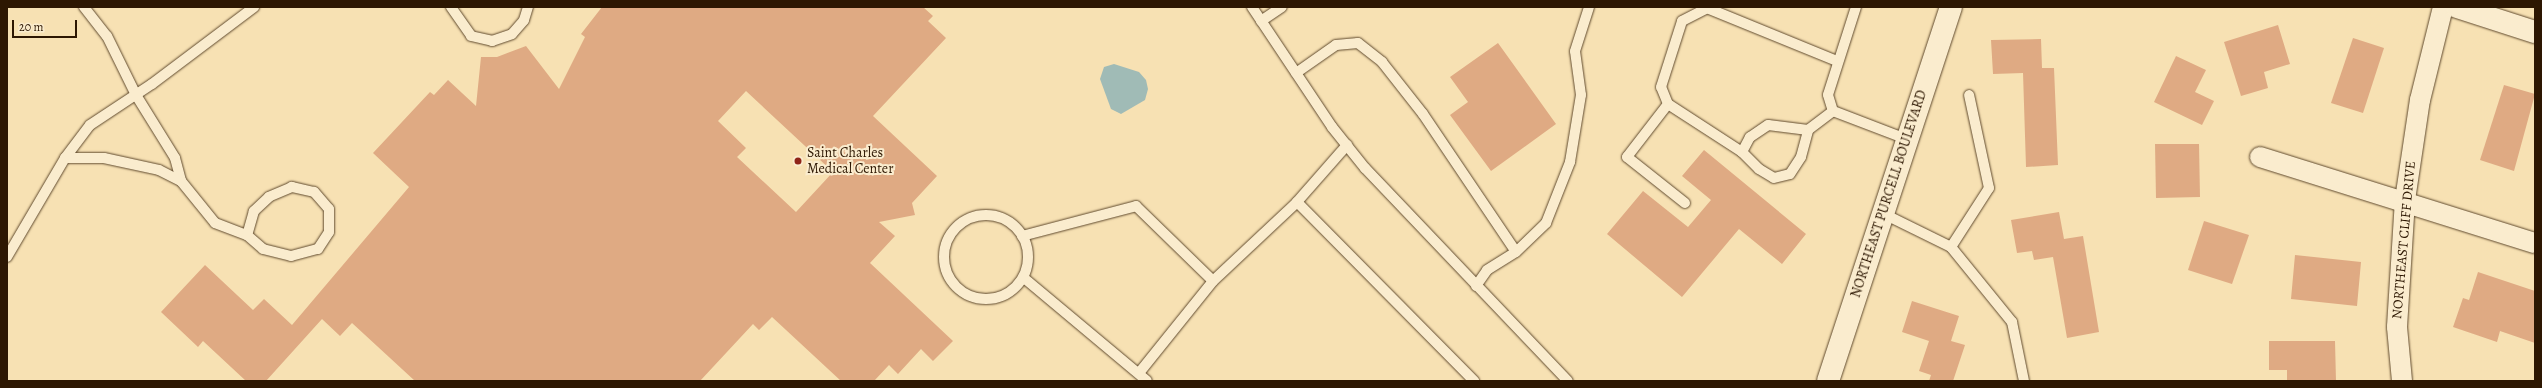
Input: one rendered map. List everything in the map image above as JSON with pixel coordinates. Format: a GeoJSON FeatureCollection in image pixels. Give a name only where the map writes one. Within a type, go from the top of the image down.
{"type":"FeatureCollection","features":[{"type":"Feature","properties":{"kind":"street","name":"NORTHEAST PURCELL BOULEVARD"},"geometry":{"type":"LineString","coordinates":[[1828,381],[1906,139],[1951,7]]}},
{"type":"Feature","properties":{"kind":"street","name":"NORTHEAST CLIFF DRIVE"},"geometry":{"type":"LineString","coordinates":[[2402,381],[2397,327],[2405,200],[2420,100],[2443,7]]}},
{"type":"Feature","properties":{"kind":"street"},"geometry":{"type":"LineString","coordinates":[[2456,7],[2535,32]]}},
{"type":"Feature","properties":{"kind":"street"},"geometry":{"type":"LineString","coordinates":[[2260,157],[2405,200],[2535,243]]}},
{"type":"Feature","properties":{"kind":"lane"},"geometry":{"type":"LineString","coordinates":[[84,7],[107,36],[136,95],[175,158],[180,181],[215,223],[247,235],[263,249],[291,256],[318,249],[329,232],[329,210],[314,192],[292,187],[269,197],[254,211],[247,235]]}},
{"type":"Feature","properties":{"kind":"lane"},"geometry":{"type":"LineString","coordinates":[[7,257],[65,158],[90,125],[136,95],[254,7]]}},
{"type":"Feature","properties":{"kind":"lane"},"geometry":{"type":"LineString","coordinates":[[451,7],[471,36],[492,41],[512,34],[524,20],[528,7]]}},
{"type":"Feature","properties":{"kind":"lane"},"geometry":{"type":"LineString","coordinates":[[1252,7],[1347,145],[1476,286],[1510,316],[1568,381]]}},
{"type":"Feature","properties":{"kind":"lane"},"geometry":{"type":"LineString","coordinates":[[1261,21],[1282,7]]}},
{"type":"Feature","properties":{"kind":"lane"},"geometry":{"type":"LineString","coordinates":[[1476,286],[1487,270],[1516,252],[1546,224],[1570,162],[1581,95],[1575,51],[1589,7]]}},
{"type":"Feature","properties":{"kind":"lane"},"geometry":{"type":"LineString","coordinates":[[1832,112],[1828,95],[1837,62],[1856,7]]}},
{"type":"Feature","properties":{"kind":"lane"},"geometry":{"type":"LineString","coordinates":[[1832,112],[1808,130],[1801,157],[1790,174],[1774,178],[1759,169],[1742,152],[1668,104],[1661,87],[1682,20],[1707,8],[1837,62]]}},
{"type":"Feature","properties":{"kind":"lane"},"geometry":{"type":"LineString","coordinates":[[1296,73],[1336,45],[1358,43],[1382,62],[1423,114],[1516,252]]}},
{"type":"Feature","properties":{"kind":"lane"},"geometry":{"type":"LineString","coordinates":[[1950,247],[1989,188],[1969,95]]}},
{"type":"Feature","properties":{"kind":"lane"},"geometry":{"type":"LineString","coordinates":[[1668,104],[1627,157],[1685,203]]}},
{"type":"Feature","properties":{"kind":"lane"},"geometry":{"type":"LineString","coordinates":[[1832,112],[1906,139]]}},
{"type":"Feature","properties":{"kind":"lane"},"geometry":{"type":"LineString","coordinates":[[1742,152],[1750,138],[1768,125],[1808,130]]}},
{"type":"Feature","properties":{"kind":"lane"},"geometry":{"type":"LineString","coordinates":[[1139,373],[1213,281],[1297,202],[1347,145]]}},
{"type":"Feature","properties":{"kind":"lane"},"geometry":{"type":"LineString","coordinates":[[65,158],[130,161],[180,181]]}},
{"type":"Feature","properties":{"kind":"lane"},"geometry":{"type":"LineString","coordinates":[[1297,202],[1474,381]]}},
{"type":"Feature","properties":{"kind":"lane"},"geometry":{"type":"LineString","coordinates":[[1022,236],[1136,206],[1213,281]]}},
{"type":"Feature","properties":{"kind":"lane"},"geometry":{"type":"LineString","coordinates":[[1882,213],[1950,247],[2012,322],[2024,381]]}},
{"type":"Feature","properties":{"kind":"lane"},"geometry":{"type":"LineString","coordinates":[[974,215],[1001,216],[1016,225],[1022,236],[1024,278],[1011,293],[993,300],[971,298],[957,290],[950,280],[944,259],[948,240],[959,225],[974,215]]}},
{"type":"Feature","properties":{"kind":"lane"},"geometry":{"type":"LineString","coordinates":[[1024,278],[1147,381]]}},
{"type":"Feature","properties":{"kind":"water"},"geometry":{"type":"Polygon","coordinates":[[[1114,64],[1139,72],[1146,80],[1148,89],[1145,100],[1121,114],[1111,109],[1100,79],[1104,67],[1114,64]]]}},
{"type":"Feature","properties":{"kind":"building"},"geometry":{"type":"Polygon","coordinates":[[[602,7],[923,7],[933,16],[928,21],[946,38],[873,116],[937,176],[912,203],[915,215],[879,222],[895,236],[870,263],[953,341],[933,361],[921,349],[898,374],[889,365],[874,381],[841,381],[772,317],[759,330],[753,324],[700,381],[415,381],[352,323],[340,336],[322,319],[266,381],[246,381],[203,341],[198,347],[161,312],[205,265],[253,310],[264,299],[292,325],[409,187],[373,153],[430,92],[434,95],[448,80],[476,106],[481,57],[497,57],[526,46],[559,89],[585,37],[581,34],[602,7]],[[746,91],[718,121],[746,148],[737,157],[796,212],[833,172],[746,91]]]}},
{"type":"Feature","properties":{"kind":"building"},"geometry":{"type":"Polygon","coordinates":[[[2278,25],[2290,64],[2264,72],[2268,88],[2241,96],[2224,42],[2278,25]]]}},
{"type":"Feature","properties":{"kind":"building"},"geometry":{"type":"Polygon","coordinates":[[[2353,38],[2384,48],[2363,113],[2331,103],[2353,38]]]}},
{"type":"Feature","properties":{"kind":"building"},"geometry":{"type":"Polygon","coordinates":[[[2041,39],[2042,68],[2054,68],[2058,165],[2026,167],[2023,73],[1993,74],[1991,40],[2041,39]]]}},
{"type":"Feature","properties":{"kind":"building"},"geometry":{"type":"Polygon","coordinates":[[[1498,43],[1556,124],[1491,171],[1450,115],[1468,102],[1450,77],[1498,43]]]}},
{"type":"Feature","properties":{"kind":"building"},"geometry":{"type":"Polygon","coordinates":[[[2176,56],[2206,70],[2195,92],[2214,101],[2202,125],[2154,102],[2176,56]]]}},
{"type":"Feature","properties":{"kind":"building"},"geometry":{"type":"Polygon","coordinates":[[[2504,85],[2535,94],[2514,171],[2480,160],[2504,85]]]}},
{"type":"Feature","properties":{"kind":"building"},"geometry":{"type":"Polygon","coordinates":[[[2155,144],[2199,144],[2200,197],[2156,198],[2155,144]]]}},
{"type":"Feature","properties":{"kind":"building"},"geometry":{"type":"Polygon","coordinates":[[[1704,150],[1806,234],[1782,264],[1739,229],[1682,297],[1607,234],[1643,191],[1688,227],[1711,200],[1682,176],[1704,150]]]}},
{"type":"Feature","properties":{"kind":"building"},"geometry":{"type":"Polygon","coordinates":[[[2059,212],[2064,239],[2083,236],[2099,332],[2067,338],[2053,257],[2034,260],[2032,251],[2017,253],[2011,220],[2059,212]]]}},
{"type":"Feature","properties":{"kind":"building"},"geometry":{"type":"Polygon","coordinates":[[[2204,221],[2249,235],[2232,284],[2188,270],[2204,221]]]}},
{"type":"Feature","properties":{"kind":"building"},"geometry":{"type":"Polygon","coordinates":[[[2295,255],[2361,262],[2357,306],[2291,299],[2295,255]]]}},
{"type":"Feature","properties":{"kind":"building"},"geometry":{"type":"Polygon","coordinates":[[[2478,272],[2535,291],[2535,343],[2500,331],[2497,342],[2453,327],[2463,298],[2469,300],[2478,272]]]}},
{"type":"Feature","properties":{"kind":"building"},"geometry":{"type":"Polygon","coordinates":[[[1912,301],[1959,316],[1951,341],[1965,345],[1953,381],[1929,381],[1931,375],[1919,371],[1929,341],[1902,332],[1912,301]]]}},
{"type":"Feature","properties":{"kind":"building"},"geometry":{"type":"Polygon","coordinates":[[[2269,341],[2335,341],[2336,381],[2287,381],[2287,370],[2269,370],[2269,341]]]}},
{"type":"Feature","properties":{"kind":"place","name":"Saint Charles Medical Center"},"geometry":{"type":"Point","coordinates":[798,161]}}]}
